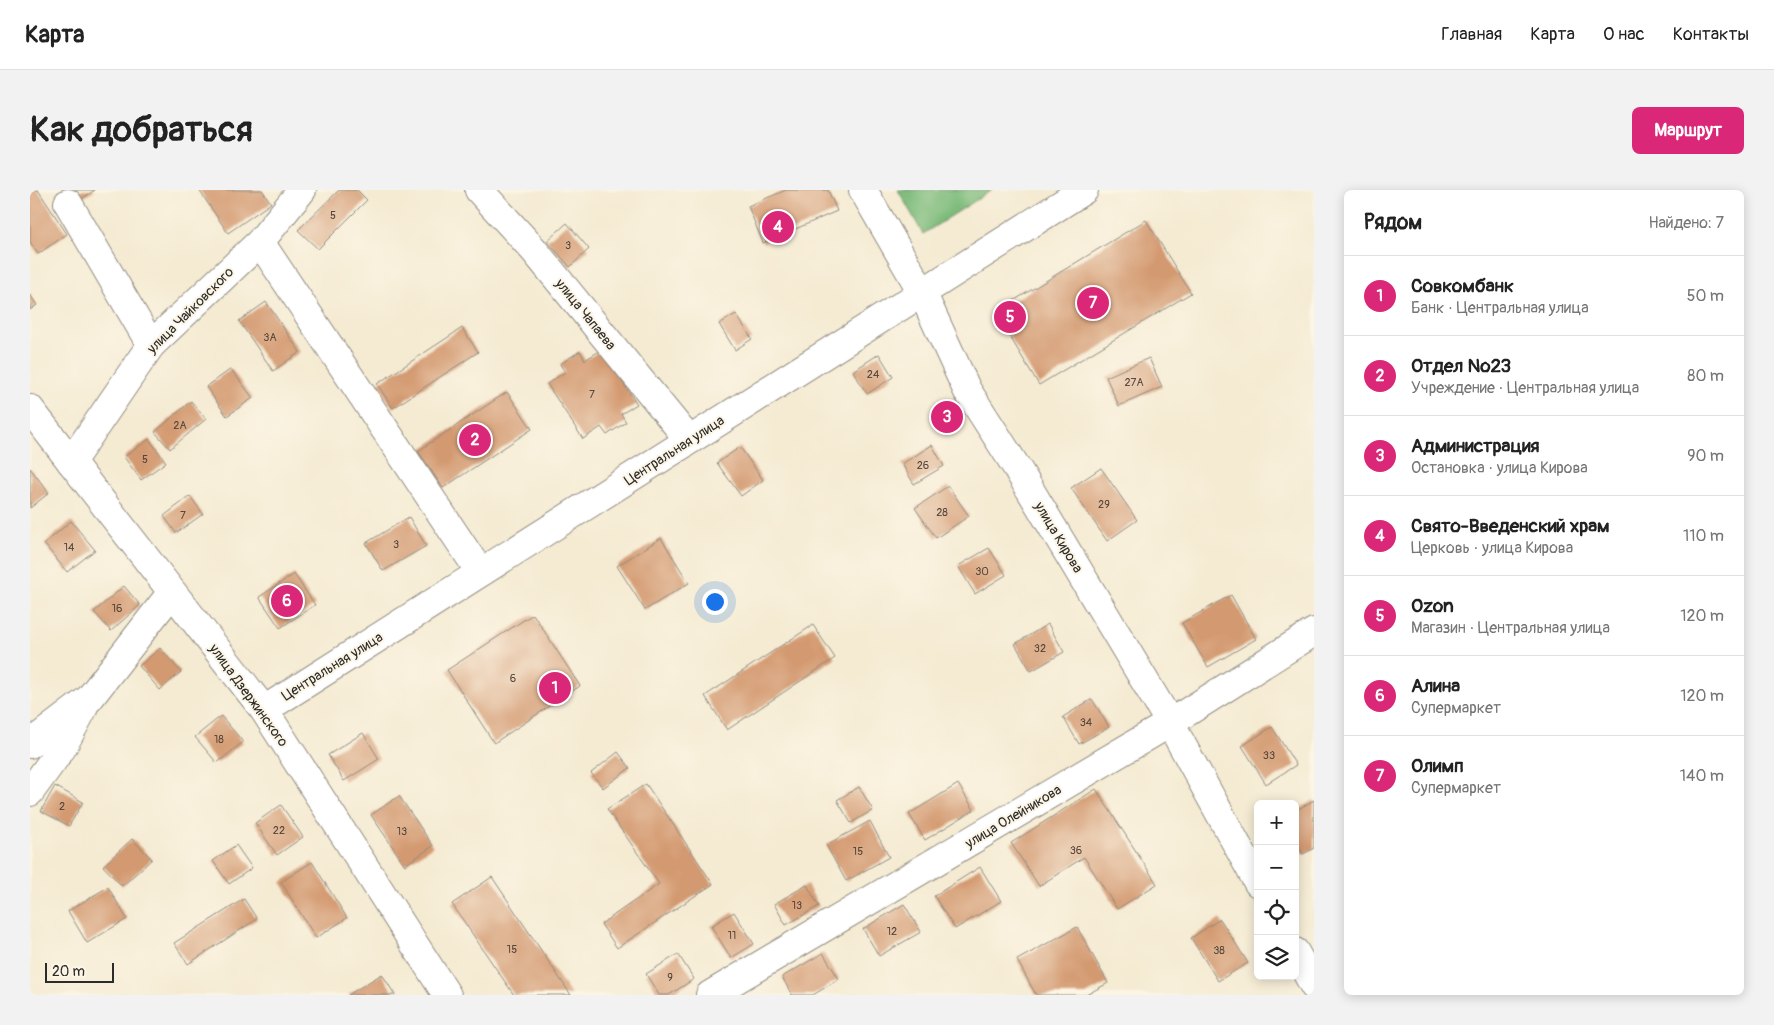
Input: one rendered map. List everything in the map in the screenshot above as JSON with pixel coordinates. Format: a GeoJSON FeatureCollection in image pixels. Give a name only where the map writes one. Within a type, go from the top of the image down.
{"type":"FeatureCollection","features":[{"type":"Feature","properties":{"kind":"street","name":"улица Чапаева"},"geometry":{"type":"LineString","coordinates":[[479,190],[533,249],[690,440]]}},
{"type":"Feature","properties":{"kind":"street","name":"улица Кирова"},"geometry":{"type":"LineString","coordinates":[[862,190],[922,292],[967,390],[1017,468],[1170,723],[1254,876]]}},
{"type":"Feature","properties":{"kind":"street","name":"Центральная улица"},"geometry":{"type":"LineString","coordinates":[[264,710],[1084,190]]}},
{"type":"Feature","properties":{"kind":"street","name":"улица Чайковского"},"geometry":{"type":"LineString","coordinates":[[71,462],[151,346],[260,242],[296,192]]}},
{"type":"Feature","properties":{"kind":"street"},"geometry":{"type":"LineString","coordinates":[[68,203],[151,346]]}},
{"type":"Feature","properties":{"kind":"street"},"geometry":{"type":"LineString","coordinates":[[260,242],[480,572]]}},
{"type":"Feature","properties":{"kind":"street","name":"улица Дзержинского"},"geometry":{"type":"LineString","coordinates":[[30,409],[264,710],[447,995]]}},
{"type":"Feature","properties":{"kind":"street"},"geometry":{"type":"LineString","coordinates":[[30,792],[62,748],[89,699],[172,592]]}},
{"type":"Feature","properties":{"kind":"street","name":"улица Олейникова"},"geometry":{"type":"LineString","coordinates":[[710,995],[1170,723],[1314,632]]}},
{"type":"Feature","properties":{"kind":"street"},"geometry":{"type":"LineString","coordinates":[[30,744],[89,699]]}},
{"type":"Feature","properties":{"kind":"street"},"geometry":{"type":"LineString","coordinates":[[1299,959],[1314,986]]}},
{"type":"Feature","properties":{"kind":"green space"},"geometry":{"type":"Polygon","coordinates":[[[898,190],[992,190],[923,234],[898,190]]]}},
{"type":"Feature","properties":{"kind":"building"},"geometry":{"type":"Polygon","coordinates":[[[30,190],[38,190],[67,234],[38,254],[30,242],[30,190]]]}},
{"type":"Feature","properties":{"kind":"building"},"geometry":{"type":"Polygon","coordinates":[[[74,190],[95,190],[80,200],[74,190]]]}},
{"type":"Feature","properties":{"kind":"building"},"geometry":{"type":"Polygon","coordinates":[[[199,190],[262,190],[271,203],[228,233],[199,190]]]}},
{"type":"Feature","properties":{"kind":"building"},"geometry":{"type":"Polygon","coordinates":[[[339,190],[357,190],[367,200],[318,249],[298,230],[339,190]]]}},
{"type":"Feature","properties":{"kind":"building"},"geometry":{"type":"Polygon","coordinates":[[[786,190],[828,190],[837,211],[763,243],[748,206],[786,190]]]}},
{"type":"Feature","properties":{"kind":"building"},"geometry":{"type":"Polygon","coordinates":[[[1146,220],[1191,293],[1039,385],[995,312],[1146,220]]]}},
{"type":"Feature","properties":{"kind":"building"},"geometry":{"type":"Polygon","coordinates":[[[567,223],[589,249],[570,267],[547,241],[567,223]]]}},
{"type":"Feature","properties":{"kind":"building"},"geometry":{"type":"Polygon","coordinates":[[[30,295],[37,305],[30,310],[30,295]]]}},
{"type":"Feature","properties":{"kind":"building"},"geometry":{"type":"Polygon","coordinates":[[[266,302],[300,352],[273,371],[239,321],[266,302]]]}},
{"type":"Feature","properties":{"kind":"building"},"geometry":{"type":"Polygon","coordinates":[[[736,314],[752,339],[735,350],[719,324],[736,314]]]}},
{"type":"Feature","properties":{"kind":"building"},"geometry":{"type":"Polygon","coordinates":[[[462,328],[478,352],[393,408],[377,384],[462,328]]]}},
{"type":"Feature","properties":{"kind":"building"},"geometry":{"type":"Polygon","coordinates":[[[601,350],[637,404],[621,414],[626,422],[607,435],[601,427],[583,439],[547,384],[565,372],[560,364],[580,351],[585,360],[601,350]]]}},
{"type":"Feature","properties":{"kind":"building"},"geometry":{"type":"Polygon","coordinates":[[[879,354],[893,377],[867,394],[853,371],[879,354]]]}},
{"type":"Feature","properties":{"kind":"building"},"geometry":{"type":"Polygon","coordinates":[[[1149,358],[1162,387],[1119,406],[1106,377],[1149,358]]]}},
{"type":"Feature","properties":{"kind":"building"},"geometry":{"type":"Polygon","coordinates":[[[231,369],[253,398],[227,416],[206,387],[231,369]]]}},
{"type":"Feature","properties":{"kind":"building"},"geometry":{"type":"Polygon","coordinates":[[[507,392],[532,429],[443,488],[418,451],[507,392]]]}},
{"type":"Feature","properties":{"kind":"building"},"geometry":{"type":"Polygon","coordinates":[[[191,401],[206,419],[170,449],[155,432],[191,401]]]}},
{"type":"Feature","properties":{"kind":"building"},"geometry":{"type":"Polygon","coordinates":[[[149,439],[166,462],[141,480],[124,457],[149,439]]]}},
{"type":"Feature","properties":{"kind":"building"},"geometry":{"type":"Polygon","coordinates":[[[932,445],[944,466],[914,484],[902,464],[932,445]]]}},
{"type":"Feature","properties":{"kind":"building"},"geometry":{"type":"Polygon","coordinates":[[[740,447],[763,480],[741,496],[717,463],[740,447]]]}},
{"type":"Feature","properties":{"kind":"building"},"geometry":{"type":"Polygon","coordinates":[[[30,468],[49,493],[30,508],[30,468]]]}},
{"type":"Feature","properties":{"kind":"building"},"geometry":{"type":"Polygon","coordinates":[[[1101,468],[1137,520],[1107,541],[1071,488],[1101,468]]]}},
{"type":"Feature","properties":{"kind":"building"},"geometry":{"type":"Polygon","coordinates":[[[948,486],[969,516],[936,538],[915,508],[948,486]]]}},
{"type":"Feature","properties":{"kind":"building"},"geometry":{"type":"Polygon","coordinates":[[[190,496],[203,514],[176,533],[164,516],[190,496]]]}},
{"type":"Feature","properties":{"kind":"building"},"geometry":{"type":"Polygon","coordinates":[[[409,517],[426,546],[383,571],[366,543],[409,517]]]}},
{"type":"Feature","properties":{"kind":"building"},"geometry":{"type":"Polygon","coordinates":[[[71,521],[95,550],[67,572],[44,544],[71,521]]]}},
{"type":"Feature","properties":{"kind":"building"},"geometry":{"type":"Polygon","coordinates":[[[661,538],[689,583],[645,610],[617,566],[661,538]]]}},
{"type":"Feature","properties":{"kind":"building"},"geometry":{"type":"Polygon","coordinates":[[[989,548],[1006,575],[975,594],[958,566],[989,548]]]}},
{"type":"Feature","properties":{"kind":"building"},"geometry":{"type":"Polygon","coordinates":[[[294,574],[315,605],[280,628],[259,597],[294,574]]]}},
{"type":"Feature","properties":{"kind":"building"},"geometry":{"type":"Polygon","coordinates":[[[124,586],[140,605],[111,631],[94,612],[124,586]]]}},
{"type":"Feature","properties":{"kind":"building"},"geometry":{"type":"Polygon","coordinates":[[[1231,595],[1256,639],[1208,667],[1182,623],[1231,595]]]}},
{"type":"Feature","properties":{"kind":"building"},"geometry":{"type":"Polygon","coordinates":[[[533,614],[580,686],[494,743],[447,670],[533,614]]]}},
{"type":"Feature","properties":{"kind":"building"},"geometry":{"type":"Polygon","coordinates":[[[1048,624],[1064,652],[1031,671],[1015,644],[1048,624]]]}},
{"type":"Feature","properties":{"kind":"building"},"geometry":{"type":"Polygon","coordinates":[[[813,625],[835,658],[727,730],[705,696],[813,625]]]}},
{"type":"Feature","properties":{"kind":"building"},"geometry":{"type":"Polygon","coordinates":[[[160,648],[181,672],[160,690],[139,666],[160,648]]]}},
{"type":"Feature","properties":{"kind":"building"},"geometry":{"type":"Polygon","coordinates":[[[1092,699],[1109,727],[1079,744],[1063,717],[1092,699]]]}},
{"type":"Feature","properties":{"kind":"building"},"geometry":{"type":"Polygon","coordinates":[[[221,716],[243,742],[217,763],[195,737],[221,716]]]}},
{"type":"Feature","properties":{"kind":"building"},"geometry":{"type":"Polygon","coordinates":[[[1272,727],[1296,765],[1266,784],[1242,746],[1272,727]]]}},
{"type":"Feature","properties":{"kind":"building"},"geometry":{"type":"Polygon","coordinates":[[[363,733],[379,759],[344,781],[328,755],[363,733]]]}},
{"type":"Feature","properties":{"kind":"building"},"geometry":{"type":"Polygon","coordinates":[[[618,752],[630,768],[603,788],[591,773],[618,752]]]}},
{"type":"Feature","properties":{"kind":"building"},"geometry":{"type":"Polygon","coordinates":[[[646,784],[713,884],[617,948],[601,924],[659,884],[607,809],[646,784]]]}},
{"type":"Feature","properties":{"kind":"building"},"geometry":{"type":"Polygon","coordinates":[[[958,784],[974,810],[925,840],[909,814],[958,784]]]}},
{"type":"Feature","properties":{"kind":"building"},"geometry":{"type":"Polygon","coordinates":[[[55,786],[83,802],[69,826],[41,811],[55,786]]]}},
{"type":"Feature","properties":{"kind":"building"},"geometry":{"type":"Polygon","coordinates":[[[859,787],[873,810],[851,823],[837,800],[859,787]]]}},
{"type":"Feature","properties":{"kind":"building"},"geometry":{"type":"Polygon","coordinates":[[[1096,789],[1157,884],[1117,909],[1084,857],[1039,886],[1011,843],[1096,789]]]}},
{"type":"Feature","properties":{"kind":"building"},"geometry":{"type":"Polygon","coordinates":[[[399,796],[433,846],[405,865],[371,815],[399,796]]]}},
{"type":"Feature","properties":{"kind":"building"},"geometry":{"type":"Polygon","coordinates":[[[1314,800],[1314,848],[1303,854],[1299,847],[1299,809],[1314,800]]]}},
{"type":"Feature","properties":{"kind":"building"},"geometry":{"type":"Polygon","coordinates":[[[281,805],[303,837],[277,855],[255,823],[281,805]]]}},
{"type":"Feature","properties":{"kind":"building"},"geometry":{"type":"Polygon","coordinates":[[[870,821],[889,857],[846,881],[826,845],[870,821]]]}},
{"type":"Feature","properties":{"kind":"building"},"geometry":{"type":"Polygon","coordinates":[[[132,839],[152,859],[122,886],[103,866],[132,839]]]}},
{"type":"Feature","properties":{"kind":"building"},"geometry":{"type":"Polygon","coordinates":[[[236,845],[252,868],[229,884],[213,861],[236,845]]]}},
{"type":"Feature","properties":{"kind":"building"},"geometry":{"type":"Polygon","coordinates":[[[312,862],[347,918],[316,938],[281,882],[312,862]]]}},
{"type":"Feature","properties":{"kind":"building"},"geometry":{"type":"Polygon","coordinates":[[[980,867],[1001,901],[955,929],[934,896],[980,867]]]}},
{"type":"Feature","properties":{"kind":"building"},"geometry":{"type":"Polygon","coordinates":[[[492,877],[571,995],[514,995],[452,904],[492,877]]]}},
{"type":"Feature","properties":{"kind":"building"},"geometry":{"type":"Polygon","coordinates":[[[807,885],[819,906],[786,925],[774,904],[807,885]]]}},
{"type":"Feature","properties":{"kind":"building"},"geometry":{"type":"Polygon","coordinates":[[[108,887],[127,919],[87,943],[68,911],[108,887]]]}},
{"type":"Feature","properties":{"kind":"building"},"geometry":{"type":"Polygon","coordinates":[[[244,899],[257,919],[188,964],[174,943],[244,899]]]}},
{"type":"Feature","properties":{"kind":"building"},"geometry":{"type":"Polygon","coordinates":[[[904,904],[921,932],[879,956],[863,929],[904,904]]]}},
{"type":"Feature","properties":{"kind":"building"},"geometry":{"type":"Polygon","coordinates":[[[734,912],[754,944],[731,958],[711,926],[734,912]]]}},
{"type":"Feature","properties":{"kind":"building"},"geometry":{"type":"Polygon","coordinates":[[[1220,919],[1248,963],[1218,981],[1191,938],[1220,919]]]}},
{"type":"Feature","properties":{"kind":"building"},"geometry":{"type":"Polygon","coordinates":[[[1077,927],[1108,983],[1086,995],[1036,995],[1017,960],[1077,927]]]}},
{"type":"Feature","properties":{"kind":"building"},"geometry":{"type":"Polygon","coordinates":[[[823,953],[839,979],[813,995],[792,995],[782,977],[823,953]]]}},
{"type":"Feature","properties":{"kind":"building"},"geometry":{"type":"Polygon","coordinates":[[[678,954],[694,979],[669,995],[659,995],[646,974],[678,954]]]}},
{"type":"Feature","properties":{"kind":"building"},"geometry":{"type":"Polygon","coordinates":[[[382,974],[395,995],[348,995],[382,974]]]}},
{"type":"Feature","properties":{"kind":"place","name":"Свято-Введенский храм"},"geometry":{"type":"Point","coordinates":[778,227]}},
{"type":"Feature","properties":{"kind":"place","name":"Олимп"},"geometry":{"type":"Point","coordinates":[1093,303]}},
{"type":"Feature","properties":{"kind":"place","name":"Ozon"},"geometry":{"type":"Point","coordinates":[1010,317]}},
{"type":"Feature","properties":{"kind":"place","name":"Администрация"},"geometry":{"type":"Point","coordinates":[947,417]}},
{"type":"Feature","properties":{"kind":"place","name":"Отдел №23"},"geometry":{"type":"Point","coordinates":[475,440]}},
{"type":"Feature","properties":{"kind":"place","name":"Алина"},"geometry":{"type":"Point","coordinates":[287,601]}},
{"type":"Feature","properties":{"kind":"place","name":"Совкомбанк"},"geometry":{"type":"Point","coordinates":[555,688]}}]}
